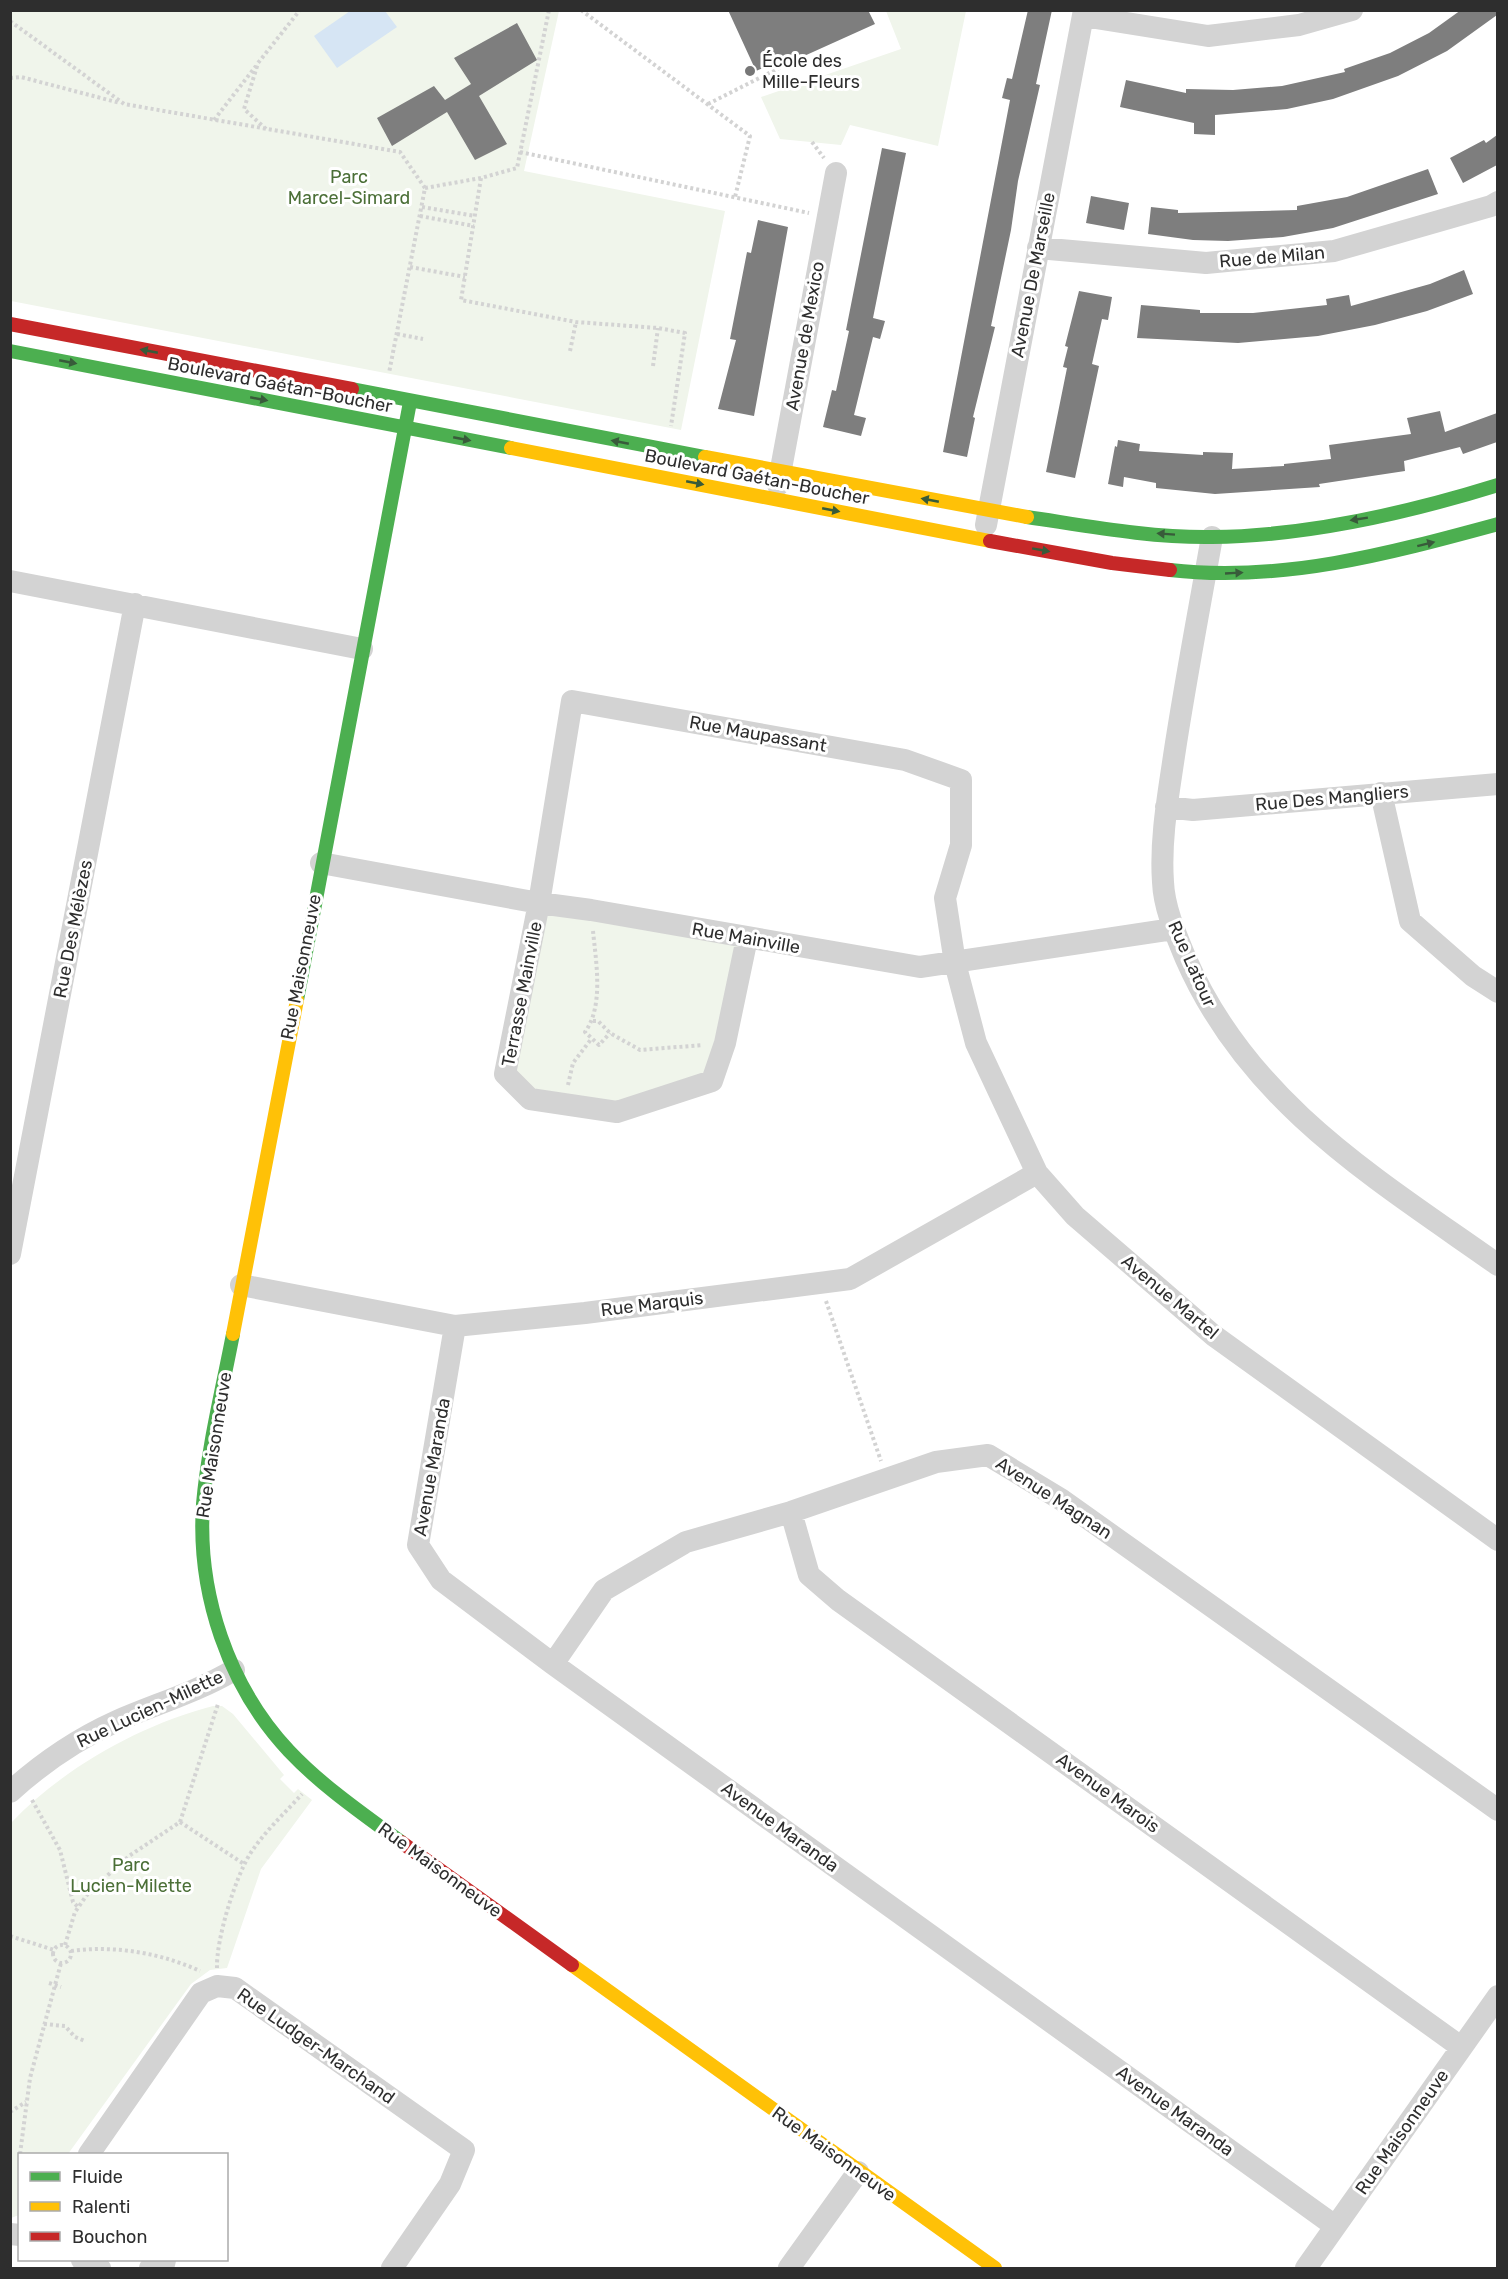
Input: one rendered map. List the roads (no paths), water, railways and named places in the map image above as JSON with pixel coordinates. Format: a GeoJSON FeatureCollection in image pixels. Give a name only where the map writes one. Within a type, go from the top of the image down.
{"type":"FeatureCollection","features":[{"type":"Feature","properties":{"kind":"street"},"geometry":{"type":"LineString","coordinates":[[1083,13],[1208,36],[1299,25],[1352,10]]}},
{"type":"Feature","properties":{"kind":"street","name":"Avenue De Marseille"},"geometry":{"type":"LineString","coordinates":[[983,540],[1083,13]]}},
{"type":"Feature","properties":{"kind":"street","name":"Avenue de Mexico"},"geometry":{"type":"LineString","coordinates":[[774,499],[781,472],[836,173]]}},
{"type":"Feature","properties":{"kind":"street","name":"Rue de Milan"},"geometry":{"type":"LineString","coordinates":[[1038,248],[1206,263],[1334,251],[1491,206],[1497,202]]}},
{"type":"Feature","properties":{"kind":"street","name":"Boulevard Gaétan-Boucher"},"geometry":{"type":"LineString","coordinates":[[10,324],[988,511],[1116,530],[1212,537],[1288,531],[1421,509],[1497,485]]}},
{"type":"Feature","properties":{"kind":"street","name":"Boulevard Gaétan-Boucher"},"geometry":{"type":"LineString","coordinates":[[10,351],[983,540],[1112,563],[1205,574],[1269,571],[1371,558],[1497,524]]}},
{"type":"Feature","properties":{"kind":"street","name":"Rue Maisonneuve"},"geometry":{"type":"LineString","coordinates":[[410,402],[207,1472],[201,1517],[203,1561],[208,1597],[222,1645],[234,1670],[272,1731],[302,1764],[326,1785],[858,2172],[995,2268]]}},
{"type":"Feature","properties":{"kind":"street","name":"Rue Latour"},"geometry":{"type":"LineString","coordinates":[[1212,537],[1166,807],[1163,882],[1173,929],[1200,992],[1239,1052],[1289,1108],[1359,1166],[1497,1265]]}},
{"type":"Feature","properties":{"kind":"street"},"geometry":{"type":"LineString","coordinates":[[10,581],[362,649]]}},
{"type":"Feature","properties":{"kind":"street","name":"Rue Des Mélèzes"},"geometry":{"type":"LineString","coordinates":[[10,1254],[135,604]]}},
{"type":"Feature","properties":{"kind":"street","name":"Rue Maupassant"},"geometry":{"type":"LineString","coordinates":[[539,903],[572,701],[905,760],[961,780],[961,844],[945,898],[955,963]]}},
{"type":"Feature","properties":{"kind":"street","name":"Rue Des Mangliers"},"geometry":{"type":"LineString","coordinates":[[1166,807],[1193,810],[1497,783]]}},
{"type":"Feature","properties":{"kind":"street"},"geometry":{"type":"LineString","coordinates":[[1381,793],[1410,921],[1473,976],[1497,992]]}},
{"type":"Feature","properties":{"kind":"street","name":"Rue Mainville"},"geometry":{"type":"LineString","coordinates":[[321,863],[539,903],[920,967],[1173,929]]}},
{"type":"Feature","properties":{"kind":"street","name":"Terrasse Mainville"},"geometry":{"type":"LineString","coordinates":[[539,903],[506,1074],[530,1099],[617,1112],[712,1081],[725,1043],[747,938]]}},
{"type":"Feature","properties":{"kind":"street","name":"Avenue Martel"},"geometry":{"type":"LineString","coordinates":[[955,963],[976,1043],[1037,1173],[1075,1216],[1213,1335],[1497,1540]]}},
{"type":"Feature","properties":{"kind":"street","name":"Rue Marquis"},"geometry":{"type":"LineString","coordinates":[[241,1286],[455,1326],[585,1313],[850,1279],[1037,1173]]}},
{"type":"Feature","properties":{"kind":"street","name":"Avenue Maranda"},"geometry":{"type":"LineString","coordinates":[[455,1326],[418,1545],[441,1580],[553,1664],[1335,2226]]}},
{"type":"Feature","properties":{"kind":"street","name":"Avenue Magnan"},"geometry":{"type":"LineString","coordinates":[[553,1664],[604,1590],[686,1542],[791,1512],[936,1462],[988,1455],[1062,1500],[1497,1810]]}},
{"type":"Feature","properties":{"kind":"street","name":"Avenue Marois"},"geometry":{"type":"LineString","coordinates":[[791,1512],[809,1575],[838,1600],[1461,2047]]}},
{"type":"Feature","properties":{"kind":"street","name":"Rue Lucien-Milette"},"geometry":{"type":"LineString","coordinates":[[18,1786],[51,1758],[98,1730],[203,1687],[234,1670]]}},
{"type":"Feature","properties":{"kind":"street","name":"Rue Ludger-Marchand"},"geometry":{"type":"LineString","coordinates":[[97,2151],[201,1993],[217,1986],[235,1988],[464,2150],[450,2184],[392,2268]]}},
{"type":"Feature","properties":{"kind":"street","name":"Rue Maisonneuve"},"geometry":{"type":"LineString","coordinates":[[1306,2268],[1497,1996]]}},
{"type":"Feature","properties":{"kind":"street"},"geometry":{"type":"LineString","coordinates":[[789,2268],[858,2172]]}},
{"type":"Feature","properties":{"kind":"street"},"geometry":{"type":"LineString","coordinates":[[86,2261],[100,2268]]}},
{"type":"Feature","properties":{"kind":"street"},"geometry":{"type":"LineString","coordinates":[[150,2268],[164,2264],[165,2261]]}},
{"type":"Feature","properties":{"kind":"water"},"geometry":{"type":"Polygon","coordinates":[[[350,11],[385,11],[397,27],[337,68],[314,36],[350,11]]]}},
{"type":"Feature","properties":{"kind":"place","name":"École des Mille-Fleurs"},"geometry":{"type":"Point","coordinates":[750,71]}},
{"type":"Feature","properties":{"kind":"park label","name":"Parc Marcel-Simard"},"geometry":{"type":"Point","coordinates":[349,187]}},
{"type":"Feature","properties":{"kind":"park label","name":"Parc Lucien-Milette"},"geometry":{"type":"Point","coordinates":[131,1875]}}]}
